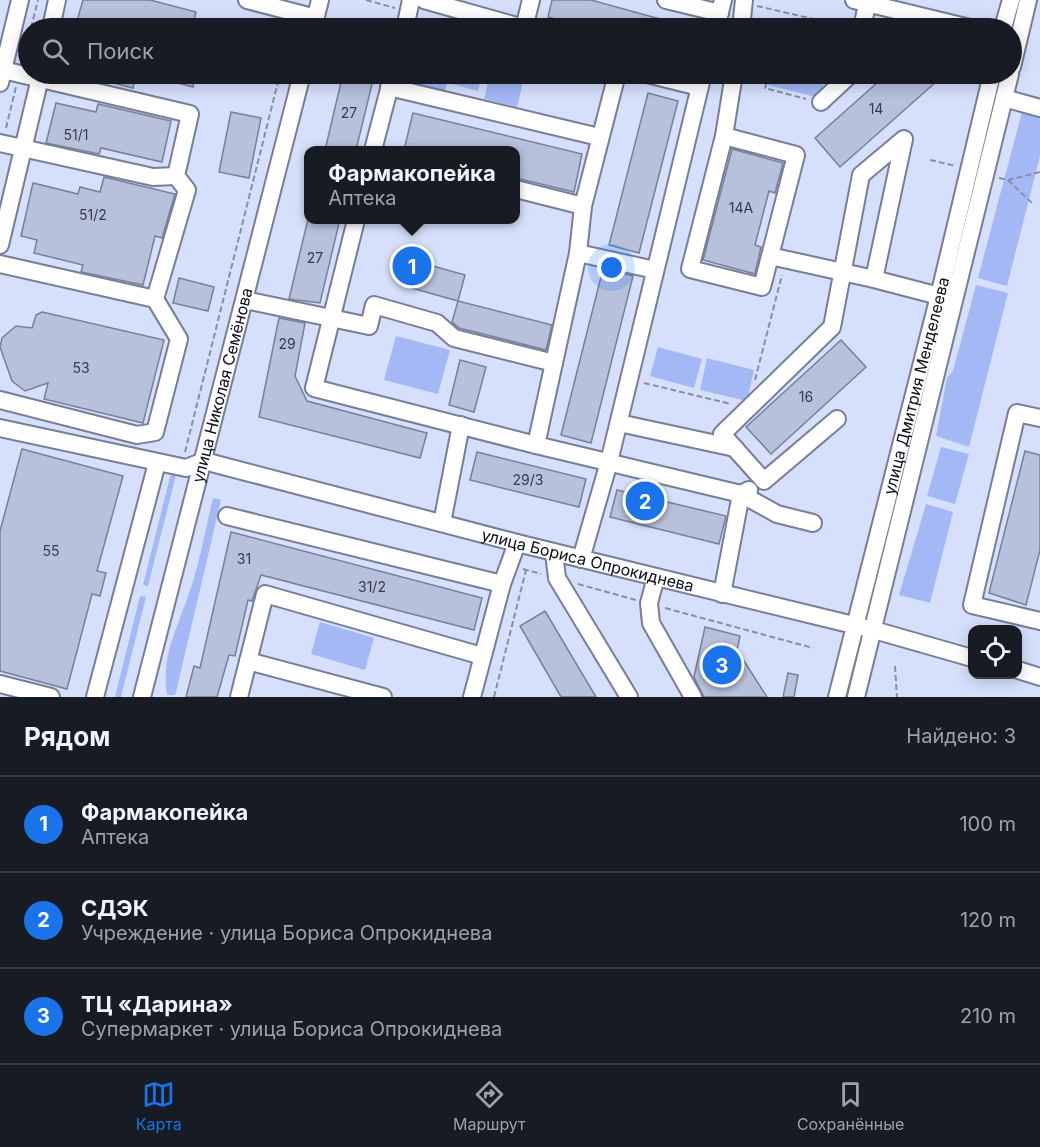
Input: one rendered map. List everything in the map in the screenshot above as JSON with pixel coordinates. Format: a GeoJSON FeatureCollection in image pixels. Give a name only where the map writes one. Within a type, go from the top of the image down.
{"type":"FeatureCollection","features":[{"type":"Feature","properties":{"kind":"street"},"geometry":{"type":"LineString","coordinates":[[8,76],[20,0]]}},
{"type":"Feature","properties":{"kind":"street"},"geometry":{"type":"LineString","coordinates":[[53,18],[57,0]]}},
{"type":"Feature","properties":{"kind":"street"},"geometry":{"type":"LineString","coordinates":[[247,0],[276,3],[304,18]]}},
{"type":"Feature","properties":{"kind":"street"},"geometry":{"type":"LineString","coordinates":[[315,18],[320,0]]}},
{"type":"Feature","properties":{"kind":"street"},"geometry":{"type":"LineString","coordinates":[[424,0],[488,18]]}},
{"type":"Feature","properties":{"kind":"street"},"geometry":{"type":"LineString","coordinates":[[526,18],[531,0]]}},
{"type":"Feature","properties":{"kind":"street"},"geometry":{"type":"LineString","coordinates":[[666,0],[720,14]]}},
{"type":"Feature","properties":{"kind":"street"},"geometry":{"type":"LineString","coordinates":[[1006,18],[1011,0]]}},
{"type":"Feature","properties":{"kind":"street"},"geometry":{"type":"LineString","coordinates":[[1022,24],[1028,0]]}},
{"type":"Feature","properties":{"kind":"street"},"geometry":{"type":"LineString","coordinates":[[742,18],[744,1]]}},
{"type":"Feature","properties":{"kind":"street"},"geometry":{"type":"LineString","coordinates":[[862,18],[863,1],[930,18]]}},
{"type":"Feature","properties":{"kind":"street"},"geometry":{"type":"LineString","coordinates":[[0,245],[38,84]]}},
{"type":"Feature","properties":{"kind":"street"},"geometry":{"type":"LineString","coordinates":[[72,84],[190,114],[176,176]]}},
{"type":"Feature","properties":{"kind":"street","name":"улица Николая Семёнова"},"geometry":{"type":"LineString","coordinates":[[142,697],[299,84]]}},
{"type":"Feature","properties":{"kind":"street"},"geometry":{"type":"LineString","coordinates":[[374,146],[390,84]]}},
{"type":"Feature","properties":{"kind":"street"},"geometry":{"type":"LineString","coordinates":[[406,84],[599,137]]}},
{"type":"Feature","properties":{"kind":"street"},"geometry":{"type":"LineString","coordinates":[[536,445],[578,254],[584,206],[599,137],[614,84]]}},
{"type":"Feature","properties":{"kind":"street"},"geometry":{"type":"LineString","coordinates":[[581,559],[619,423],[700,84]]}},
{"type":"Feature","properties":{"kind":"street"},"geometry":{"type":"LineString","coordinates":[[724,136],[796,155],[778,258],[762,287],[690,268],[724,136],[732,84]]}},
{"type":"Feature","properties":{"kind":"street"},"geometry":{"type":"LineString","coordinates":[[821,102],[840,84]]}},
{"type":"Feature","properties":{"kind":"street","name":"улица Дмитрия Менделеева"},"geometry":{"type":"LineString","coordinates":[[837,697],[991,84]]}},
{"type":"Feature","properties":{"kind":"street","name":"улица Дмитрия Менделеева"},"geometry":{"type":"LineString","coordinates":[[856,697],[1008,84]]}},
{"type":"Feature","properties":{"kind":"street"},"geometry":{"type":"LineString","coordinates":[[1004,98],[1040,108]]}},
{"type":"Feature","properties":{"kind":"street"},"geometry":{"type":"LineString","coordinates":[[764,481],[722,434],[832,327],[861,175],[904,139],[874,279]]}},
{"type":"Feature","properties":{"kind":"street"},"geometry":{"type":"LineString","coordinates":[[1,144],[153,177],[176,176]]}},
{"type":"Feature","properties":{"kind":"street"},"geometry":{"type":"LineString","coordinates":[[155,299],[187,190],[176,176]]}},
{"type":"Feature","properties":{"kind":"street"},"geometry":{"type":"LineString","coordinates":[[520,190],[584,206]]}},
{"type":"Feature","properties":{"kind":"street"},"geometry":{"type":"LineString","coordinates":[[355,224],[314,387],[536,445],[741,494],[777,513],[813,523]]}},
{"type":"Feature","properties":{"kind":"street"},"geometry":{"type":"LineString","coordinates":[[578,254],[655,270]]}},
{"type":"Feature","properties":{"kind":"street"},"geometry":{"type":"LineString","coordinates":[[778,258],[939,296]]}},
{"type":"Feature","properties":{"kind":"street"},"geometry":{"type":"LineString","coordinates":[[0,264],[155,299],[179,339],[156,432],[137,435],[0,400]]}},
{"type":"Feature","properties":{"kind":"street"},"geometry":{"type":"LineString","coordinates":[[245,300],[369,326],[374,305],[437,323],[454,338],[554,363]]}},
{"type":"Feature","properties":{"kind":"street"},"geometry":{"type":"LineString","coordinates":[[1040,418],[1017,413],[972,604],[1040,621]]}},
{"type":"Feature","properties":{"kind":"street"},"geometry":{"type":"LineString","coordinates":[[722,594],[741,494],[764,481],[837,419]]}},
{"type":"Feature","properties":{"kind":"street"},"geometry":{"type":"LineString","coordinates":[[619,423],[735,448]]}},
{"type":"Feature","properties":{"kind":"street"},"geometry":{"type":"LineString","coordinates":[[442,523],[461,425]]}},
{"type":"Feature","properties":{"kind":"street"},"geometry":{"type":"LineString","coordinates":[[0,428],[186,468],[204,461]]}},
{"type":"Feature","properties":{"kind":"street","name":"улица Бориса Опрокиднева"},"geometry":{"type":"LineString","coordinates":[[204,461],[554,553],[874,630],[968,657]]}},
{"type":"Feature","properties":{"kind":"street"},"geometry":{"type":"LineString","coordinates":[[95,697],[157,463]]}},
{"type":"Feature","properties":{"kind":"street"},"geometry":{"type":"LineString","coordinates":[[227,516],[502,584]]}},
{"type":"Feature","properties":{"kind":"street"},"geometry":{"type":"LineString","coordinates":[[472,697],[502,584],[517,543]]}},
{"type":"Feature","properties":{"kind":"street"},"geometry":{"type":"LineString","coordinates":[[554,553],[557,578],[629,697]]}},
{"type":"Feature","properties":{"kind":"street"},"geometry":{"type":"LineString","coordinates":[[656,578],[649,603],[651,623],[693,697]]}},
{"type":"Feature","properties":{"kind":"street"},"geometry":{"type":"LineString","coordinates":[[239,697],[265,594],[482,656]]}},
{"type":"Feature","properties":{"kind":"street"},"geometry":{"type":"LineString","coordinates":[[248,661],[383,697]]}},
{"type":"Feature","properties":{"kind":"street"},"geometry":{"type":"LineString","coordinates":[[1022,672],[1040,677]]}},
{"type":"Feature","properties":{"kind":"street"},"geometry":{"type":"LineString","coordinates":[[0,684],[51,697]]}},
{"type":"Feature","properties":{"kind":"path"},"geometry":{"type":"LineString","coordinates":[[34,18],[38,0]]}},
{"type":"Feature","properties":{"kind":"path"},"geometry":{"type":"LineString","coordinates":[[366,0],[410,6]]}},
{"type":"Feature","properties":{"kind":"path"},"geometry":{"type":"LineString","coordinates":[[744,1],[813,18]]}},
{"type":"Feature","properties":{"kind":"path"},"geometry":{"type":"LineString","coordinates":[[1,144],[8,76],[18,57]]}},
{"type":"Feature","properties":{"kind":"path"},"geometry":{"type":"LineString","coordinates":[[181,467],[277,84]]}},
{"type":"Feature","properties":{"kind":"path"},"geometry":{"type":"LineString","coordinates":[[766,84],[765,88],[821,102]]}},
{"type":"Feature","properties":{"kind":"path"},"geometry":{"type":"LineString","coordinates":[[1008,180],[1034,205]]}},
{"type":"Feature","properties":{"kind":"path"},"geometry":{"type":"LineString","coordinates":[[752,390],[778,258]]}},
{"type":"Feature","properties":{"kind":"path"},"geometry":{"type":"LineString","coordinates":[[629,380],[741,406]]}},
{"type":"Feature","properties":{"kind":"path"},"geometry":{"type":"LineString","coordinates":[[494,697],[526,570]]}},
{"type":"Feature","properties":{"kind":"path"},"geometry":{"type":"LineString","coordinates":[[895,666],[897,697]]}},
{"type":"Feature","properties":{"kind":"shaded area"},"geometry":{"type":"Polygon","coordinates":[[[411,84],[447,84],[444,96],[410,88],[411,84]]]}},
{"type":"Feature","properties":{"kind":"shaded area"},"geometry":{"type":"Polygon","coordinates":[[[452,84],[480,84],[478,91],[452,84]]]}},
{"type":"Feature","properties":{"kind":"shaded area"},"geometry":{"type":"Polygon","coordinates":[[[488,84],[523,84],[517,107],[484,99],[488,84]]]}},
{"type":"Feature","properties":{"kind":"shaded area"},"geometry":{"type":"Polygon","coordinates":[[[768,84],[824,84],[820,98],[768,84]]]}},
{"type":"Feature","properties":{"kind":"shaded area"},"geometry":{"type":"Polygon","coordinates":[[[1023,108],[1040,112],[1040,156],[1007,286],[978,278],[1023,108]]]}},
{"type":"Feature","properties":{"kind":"shaded area"},"geometry":{"type":"Polygon","coordinates":[[[976,285],[1008,293],[969,447],[936,436],[947,378],[953,371],[976,285]]]}},
{"type":"Feature","properties":{"kind":"shaded area"},"geometry":{"type":"Polygon","coordinates":[[[396,336],[450,350],[438,394],[384,380],[396,336]]]}},
{"type":"Feature","properties":{"kind":"shaded area"},"geometry":{"type":"Polygon","coordinates":[[[658,347],[702,359],[694,388],[650,376],[658,347]]]}},
{"type":"Feature","properties":{"kind":"shaded area"},"geometry":{"type":"Polygon","coordinates":[[[707,358],[754,370],[747,401],[700,390],[707,358]]]}},
{"type":"Feature","properties":{"kind":"shaded area"},"geometry":{"type":"Polygon","coordinates":[[[941,447],[969,454],[955,504],[927,496],[941,447]]]}},
{"type":"Feature","properties":{"kind":"shaded area"},"geometry":{"type":"Polygon","coordinates":[[[171,473],[176,475],[148,586],[143,585],[171,473]]]}},
{"type":"Feature","properties":{"kind":"shaded area"},"geometry":{"type":"Polygon","coordinates":[[[213,498],[221,500],[176,692],[175,695],[167,695],[166,665],[169,651],[195,573],[213,498]]]}},
{"type":"Feature","properties":{"kind":"shaded area"},"geometry":{"type":"Polygon","coordinates":[[[926,504],[953,512],[930,603],[899,595],[926,504]]]}},
{"type":"Feature","properties":{"kind":"shaded area"},"geometry":{"type":"Polygon","coordinates":[[[140,596],[146,597],[121,697],[115,697],[140,596]]]}},
{"type":"Feature","properties":{"kind":"shaded area"},"geometry":{"type":"Polygon","coordinates":[[[320,622],[374,638],[365,670],[311,654],[320,622]]]}},
{"type":"Feature","properties":{"kind":"building"},"geometry":{"type":"Polygon","coordinates":[[[83,0],[150,0],[196,12],[194,18],[78,18],[83,0]]]}},
{"type":"Feature","properties":{"kind":"building"},"geometry":{"type":"Polygon","coordinates":[[[552,0],[591,0],[657,18],[552,18],[548,17],[552,0]]]}},
{"type":"Feature","properties":{"kind":"building"},"geometry":{"type":"Polygon","coordinates":[[[117,84],[134,84],[133,88],[117,84]]]}},
{"type":"Feature","properties":{"kind":"building"},"geometry":{"type":"Polygon","coordinates":[[[341,84],[372,84],[357,146],[326,146],[341,84]]]}},
{"type":"Feature","properties":{"kind":"building"},"geometry":{"type":"Polygon","coordinates":[[[876,84],[934,84],[840,167],[815,138],[876,84]]]}},
{"type":"Feature","properties":{"kind":"building"},"geometry":{"type":"Polygon","coordinates":[[[648,93],[678,101],[639,253],[609,245],[648,93]]]}},
{"type":"Feature","properties":{"kind":"building"},"geometry":{"type":"Polygon","coordinates":[[[56,103],[96,112],[98,104],[171,121],[162,162],[101,148],[99,154],[46,143],[56,103]]]}},
{"type":"Feature","properties":{"kind":"building"},"geometry":{"type":"Polygon","coordinates":[[[231,112],[261,118],[249,178],[219,172],[231,112]]]}},
{"type":"Feature","properties":{"kind":"building"},"geometry":{"type":"Polygon","coordinates":[[[413,113],[582,154],[574,192],[520,179],[520,146],[405,146],[413,113]]]}},
{"type":"Feature","properties":{"kind":"building"},"geometry":{"type":"Polygon","coordinates":[[[732,149],[783,163],[775,193],[769,191],[755,245],[761,247],[755,274],[703,260],[732,149]]]}},
{"type":"Feature","properties":{"kind":"building"},"geometry":{"type":"Polygon","coordinates":[[[104,177],[175,194],[162,238],[155,236],[143,285],[81,272],[83,265],[34,253],[37,240],[21,236],[33,183],[78,194],[80,187],[100,192],[104,177]]]}},
{"type":"Feature","properties":{"kind":"building"},"geometry":{"type":"Polygon","coordinates":[[[307,224],[339,224],[320,303],[289,299],[307,224]]]}},
{"type":"Feature","properties":{"kind":"building"},"geometry":{"type":"Polygon","coordinates":[[[408,259],[465,275],[458,301],[401,285],[408,259]]]}},
{"type":"Feature","properties":{"kind":"building"},"geometry":{"type":"Polygon","coordinates":[[[603,269],[633,276],[591,443],[561,435],[603,269]]]}},
{"type":"Feature","properties":{"kind":"building"},"geometry":{"type":"Polygon","coordinates":[[[179,278],[214,287],[208,311],[173,303],[179,278]]]}},
{"type":"Feature","properties":{"kind":"building"},"geometry":{"type":"Polygon","coordinates":[[[458,301],[552,325],[546,350],[459,328],[452,322],[458,301]]]}},
{"type":"Feature","properties":{"kind":"building"},"geometry":{"type":"Polygon","coordinates":[[[42,312],[164,340],[143,423],[44,399],[48,383],[25,391],[12,381],[0,347],[2,338],[16,326],[32,328],[36,315],[42,312]]]}},
{"type":"Feature","properties":{"kind":"building"},"geometry":{"type":"Polygon","coordinates":[[[279,318],[305,323],[295,376],[307,401],[427,433],[420,458],[259,417],[279,318]]]}},
{"type":"Feature","properties":{"kind":"building"},"geometry":{"type":"Polygon","coordinates":[[[841,340],[866,367],[771,454],[746,427],[841,340]]]}},
{"type":"Feature","properties":{"kind":"building"},"geometry":{"type":"Polygon","coordinates":[[[460,360],[486,367],[474,412],[449,405],[460,360]]]}},
{"type":"Feature","properties":{"kind":"building"},"geometry":{"type":"Polygon","coordinates":[[[22,449],[123,476],[97,571],[106,573],[100,596],[92,594],[67,689],[0,671],[0,531],[22,449]]]}},
{"type":"Feature","properties":{"kind":"building"},"geometry":{"type":"Polygon","coordinates":[[[1025,451],[1040,455],[1040,550],[1026,605],[989,593],[1025,451]]]}},
{"type":"Feature","properties":{"kind":"building"},"geometry":{"type":"Polygon","coordinates":[[[477,452],[586,479],[579,507],[470,480],[477,452]]]}},
{"type":"Feature","properties":{"kind":"building"},"geometry":{"type":"Polygon","coordinates":[[[617,490],[726,516],[719,544],[610,517],[617,490]]]}},
{"type":"Feature","properties":{"kind":"building"},"geometry":{"type":"Polygon","coordinates":[[[231,532],[482,598],[474,630],[261,575],[252,601],[248,600],[235,656],[229,655],[217,697],[186,697],[194,666],[200,668],[231,532]]]}},
{"type":"Feature","properties":{"kind":"building"},"geometry":{"type":"Polygon","coordinates":[[[545,611],[596,697],[561,697],[520,626],[545,611]]]}},
{"type":"Feature","properties":{"kind":"building"},"geometry":{"type":"Polygon","coordinates":[[[705,627],[740,636],[737,650],[767,697],[704,697],[694,677],[705,627]]]}},
{"type":"Feature","properties":{"kind":"building"},"geometry":{"type":"Polygon","coordinates":[[[788,673],[798,675],[794,697],[783,697],[788,673]]]}},
{"type":"Feature","properties":{"kind":"place","name":"Фармакопейка"},"geometry":{"type":"Point","coordinates":[412,266]}},
{"type":"Feature","properties":{"kind":"place","name":"СДЭК"},"geometry":{"type":"Point","coordinates":[645,501]}},
{"type":"Feature","properties":{"kind":"place","name":"ТЦ «Дарина»"},"geometry":{"type":"Point","coordinates":[722,665]}}]}
